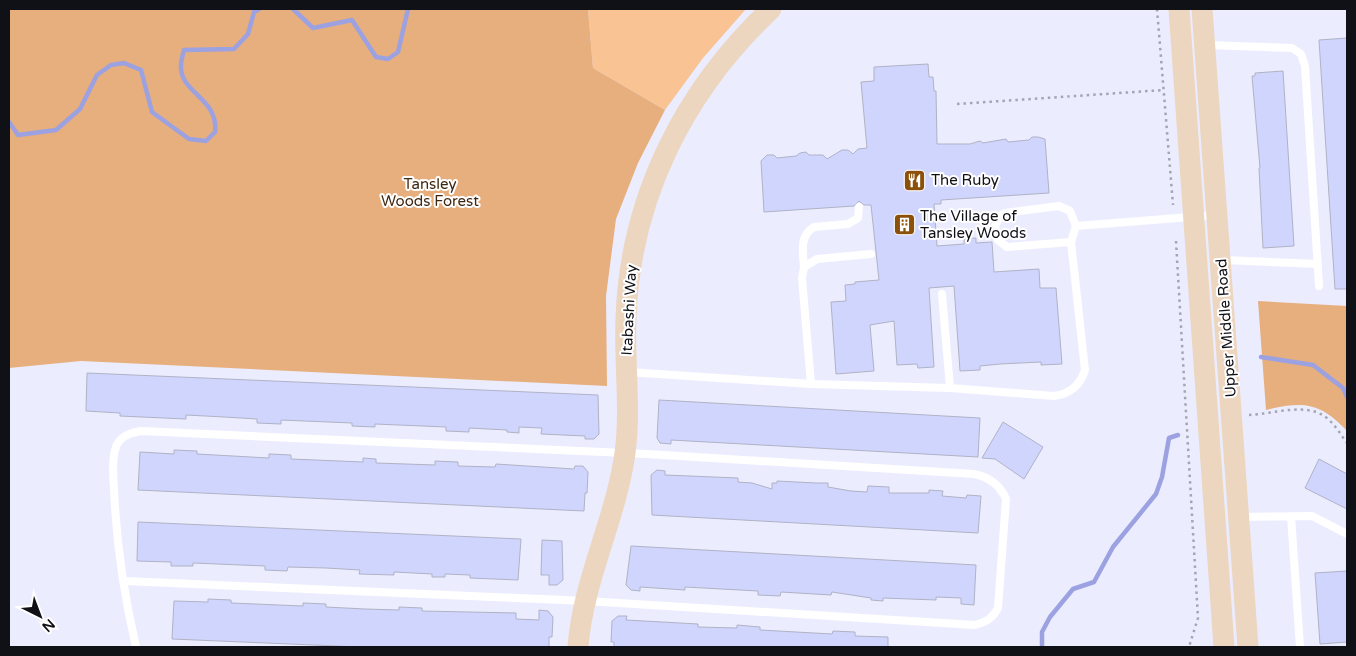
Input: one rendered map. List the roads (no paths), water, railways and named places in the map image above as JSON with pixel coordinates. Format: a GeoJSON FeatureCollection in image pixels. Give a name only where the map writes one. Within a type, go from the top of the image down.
{"type":"FeatureCollection","features":[{"type":"Feature","properties":{"kind":"main road","name":"Itabashi Way"},"geometry":{"type":"LineString","coordinates":[[578,647],[586,601],[621,479],[625,453],[629,416],[626,319],[628,279],[634,240],[656,175],[670,141],[686,115],[735,48],[771,9]]}},
{"type":"Feature","properties":{"kind":"main road","name":"Upper Middle Road"},"geometry":{"type":"LineString","coordinates":[[1179,9],[1184,217],[1224,647]]}},
{"type":"Feature","properties":{"kind":"main road","name":"Upper Middle Road"},"geometry":{"type":"LineString","coordinates":[[1202,9],[1248,647]]}},
{"type":"Feature","properties":{"kind":"lane"},"geometry":{"type":"LineString","coordinates":[[1204,45],[1292,48],[1301,54],[1305,66],[1319,286]]}},
{"type":"Feature","properties":{"kind":"lane"},"geometry":{"type":"LineString","coordinates":[[627,372],[811,384],[950,388],[1054,396],[1066,394],[1076,386],[1085,370],[1071,242],[1076,226],[1070,211],[1059,206],[1010,212],[1000,216],[995,226],[996,236],[1007,247],[1071,242]]}},
{"type":"Feature","properties":{"kind":"lane"},"geometry":{"type":"LineString","coordinates":[[811,384],[802,278],[804,267],[803,239],[809,230],[814,227],[852,223],[858,218],[859,207]]}},
{"type":"Feature","properties":{"kind":"lane"},"geometry":{"type":"LineString","coordinates":[[1076,226],[1217,215]]}},
{"type":"Feature","properties":{"kind":"lane"},"geometry":{"type":"LineString","coordinates":[[804,267],[818,259],[871,254]]}},
{"type":"Feature","properties":{"kind":"lane"},"geometry":{"type":"LineString","coordinates":[[1220,260],[1318,264]]}},
{"type":"Feature","properties":{"kind":"lane"},"geometry":{"type":"LineString","coordinates":[[942,294],[950,388]]}},
{"type":"Feature","properties":{"kind":"lane"},"geometry":{"type":"LineString","coordinates":[[124,581],[586,601],[974,625],[985,622],[994,616],[998,608],[1006,499],[1002,490],[984,476],[941,471],[625,453],[151,431],[130,433],[120,439],[115,449],[113,469],[115,521],[128,612],[136,647]]}},
{"type":"Feature","properties":{"kind":"lane"},"geometry":{"type":"LineString","coordinates":[[1291,516],[1300,647]]}},
{"type":"Feature","properties":{"kind":"lane"},"geometry":{"type":"LineString","coordinates":[[1240,517],[1312,516],[1347,534]]}},
{"type":"Feature","properties":{"kind":"waterway"},"geometry":{"type":"LineString","coordinates":[[9,122],[18,135],[56,130],[80,109],[97,75],[111,65],[124,63],[141,70],[152,112],[189,139],[206,141],[215,132],[215,121],[211,111],[192,90],[182,75],[181,63],[184,50],[234,49],[248,34],[254,12],[259,9]]}},
{"type":"Feature","properties":{"kind":"waterway"},"geometry":{"type":"LineString","coordinates":[[293,9],[313,28],[352,20],[376,57],[388,59],[398,52],[408,9]]}},
{"type":"Feature","properties":{"kind":"waterway"},"geometry":{"type":"LineString","coordinates":[[1261,357],[1313,365],[1343,388],[1347,397]]}},
{"type":"Feature","properties":{"kind":"waterway"},"geometry":{"type":"LineString","coordinates":[[1042,647],[1042,632],[1050,617],[1073,589],[1094,582],[1113,547],[1156,494],[1162,477],[1169,438],[1178,435]]}},
{"type":"Feature","properties":{"kind":"place","name":"The Ruby"},"geometry":{"type":"Point","coordinates":[915,180]}},
{"type":"Feature","properties":{"kind":"place","name":"The Village of Tansley Woods"},"geometry":{"type":"Point","coordinates":[904,225]}},
{"type":"Feature","properties":{"kind":"park label","name":"Tansley Woods Forest"},"geometry":{"type":"Point","coordinates":[430,192]}}]}
